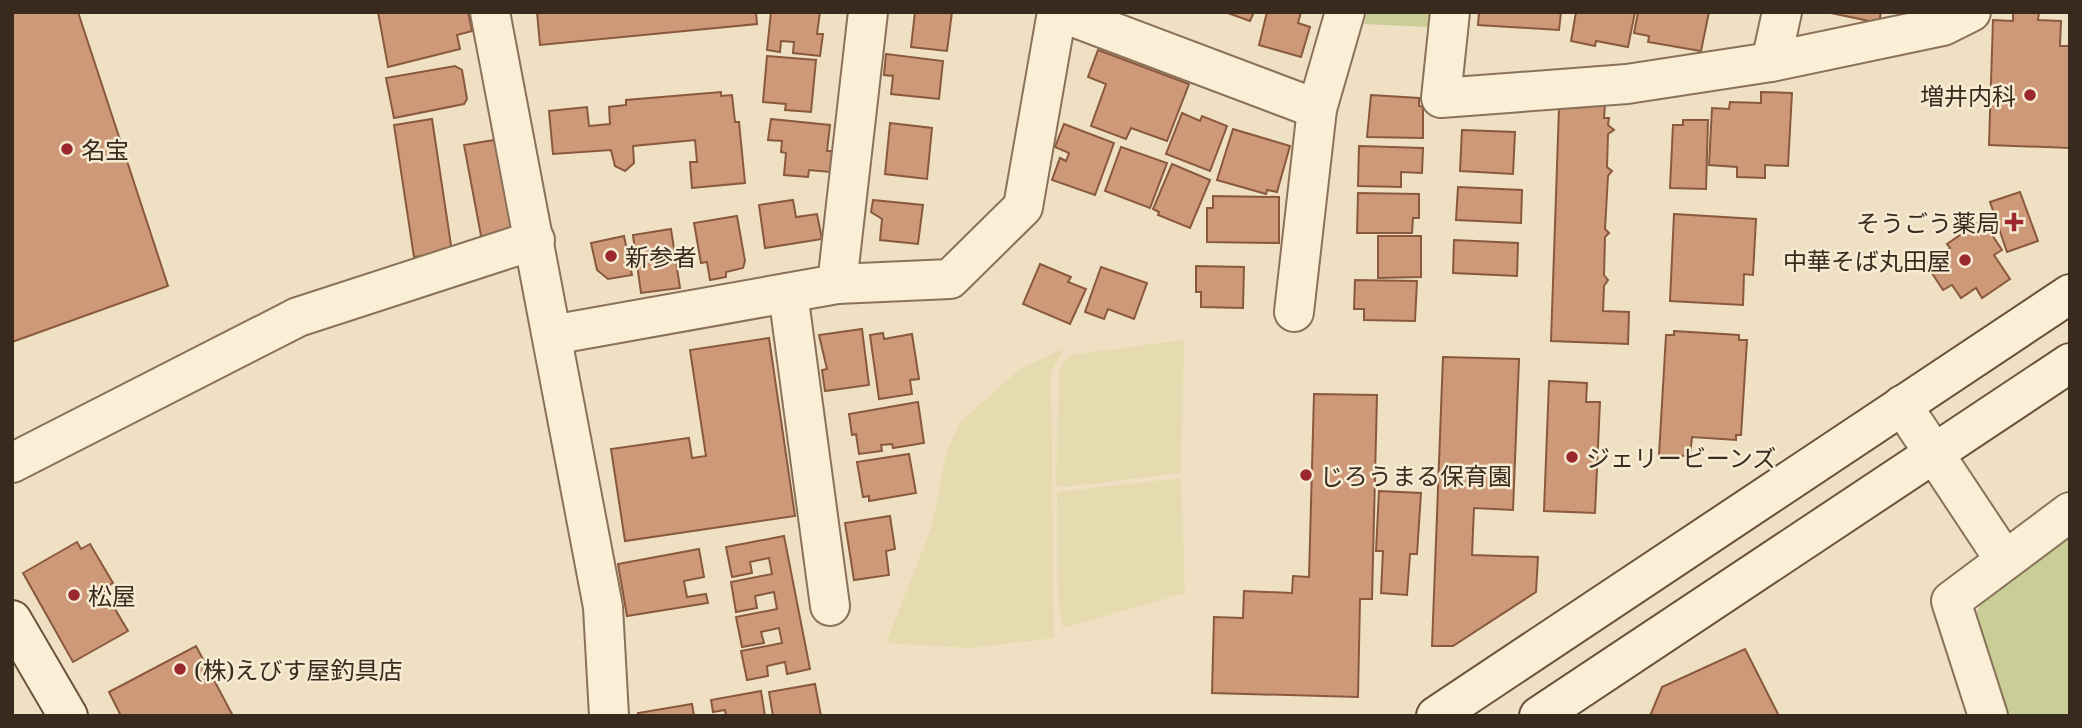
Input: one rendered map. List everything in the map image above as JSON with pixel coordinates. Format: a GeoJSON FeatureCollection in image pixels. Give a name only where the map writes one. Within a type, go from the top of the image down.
{"type":"FeatureCollection","features":[{"type":"Feature","properties":{"kind":"street"},"geometry":{"type":"LineString","coordinates":[[490,12],[603,607],[609,716]]}},
{"type":"Feature","properties":{"kind":"street"},"geometry":{"type":"LineString","coordinates":[[837,284],[868,12]]}},
{"type":"Feature","properties":{"kind":"street"},"geometry":{"type":"LineString","coordinates":[[552,335],[837,284],[950,279],[1023,207],[1059,12],[1317,109]]}},
{"type":"Feature","properties":{"kind":"street"},"geometry":{"type":"LineString","coordinates":[[1294,312],[1317,109],[1345,12]]}},
{"type":"Feature","properties":{"kind":"street"},"geometry":{"type":"LineString","coordinates":[[1450,12],[1440,99],[1627,84],[1771,62],[1943,26],[1971,12]]}},
{"type":"Feature","properties":{"kind":"street"},"geometry":{"type":"LineString","coordinates":[[1771,62],[1782,12]]}},
{"type":"Feature","properties":{"kind":"street"},"geometry":{"type":"LineString","coordinates":[[12,463],[298,317],[535,240]]}},
{"type":"Feature","properties":{"kind":"street"},"geometry":{"type":"LineString","coordinates":[[788,293],[830,606]]}},
{"type":"Feature","properties":{"kind":"street"},"geometry":{"type":"LineString","coordinates":[[1436,716],[2070,294]]}},
{"type":"Feature","properties":{"kind":"street"},"geometry":{"type":"LineString","coordinates":[[1539,716],[2070,363]]}},
{"type":"Feature","properties":{"kind":"street"},"geometry":{"type":"LineString","coordinates":[[1902,405],[2004,559]]}},
{"type":"Feature","properties":{"kind":"street"},"geometry":{"type":"LineString","coordinates":[[1987,716],[1951,601],[2070,512]]}},
{"type":"Feature","properties":{"kind":"street"},"geometry":{"type":"LineString","coordinates":[[12,620],[68,716]]}},
{"type":"Feature","properties":{"kind":"shaded area"},"geometry":{"type":"Polygon","coordinates":[[[1184,340],[1181,473],[1064,487],[1056,485],[1059,370],[1069,355],[1184,340]]]}},
{"type":"Feature","properties":{"kind":"shaded area"},"geometry":{"type":"Polygon","coordinates":[[[1064,348],[1051,372],[1054,638],[971,648],[886,643],[932,526],[946,454],[960,422],[1020,369],[1064,348]]]}},
{"type":"Feature","properties":{"kind":"shaded area"},"geometry":{"type":"Polygon","coordinates":[[[1181,478],[1185,593],[1063,628],[1058,602],[1057,492],[1181,478]]]}},
{"type":"Feature","properties":{"kind":"green space"},"geometry":{"type":"Polygon","coordinates":[[[1367,12],[1431,12],[1429,27],[1364,24],[1367,12]]]}},
{"type":"Feature","properties":{"kind":"green space"},"geometry":{"type":"Polygon","coordinates":[[[2070,536],[2070,716],[2006,716],[1976,615],[1984,594],[2070,536]]]}},
{"type":"Feature","properties":{"kind":"building","name":"名宝"},"geometry":{"type":"Polygon","coordinates":[[[12,12],[78,12],[168,286],[12,342],[12,12]]]}},
{"type":"Feature","properties":{"kind":"building"},"geometry":{"type":"Polygon","coordinates":[[[378,12],[468,12],[472,31],[457,35],[460,49],[388,67],[378,12]]]}},
{"type":"Feature","properties":{"kind":"building"},"geometry":{"type":"Polygon","coordinates":[[[537,12],[756,12],[757,24],[540,45],[537,12]]]}},
{"type":"Feature","properties":{"kind":"building"},"geometry":{"type":"Polygon","coordinates":[[[771,12],[820,12],[817,34],[823,34],[820,56],[793,53],[794,42],[781,41],[780,52],[767,50],[771,12]]]}},
{"type":"Feature","properties":{"kind":"building"},"geometry":{"type":"Polygon","coordinates":[[[915,12],[952,12],[947,51],[911,47],[915,12]]]}},
{"type":"Feature","properties":{"kind":"building"},"geometry":{"type":"Polygon","coordinates":[[[1225,12],[1254,12],[1250,21],[1225,12]]]}},
{"type":"Feature","properties":{"kind":"building"},"geometry":{"type":"Polygon","coordinates":[[[1267,12],[1301,12],[1298,23],[1310,27],[1301,57],[1259,45],[1267,12]]]}},
{"type":"Feature","properties":{"kind":"building"},"geometry":{"type":"Polygon","coordinates":[[[1479,12],[1561,12],[1559,30],[1478,25],[1479,12]]]}},
{"type":"Feature","properties":{"kind":"building"},"geometry":{"type":"Polygon","coordinates":[[[1576,12],[1635,12],[1628,47],[1596,41],[1595,46],[1571,41],[1576,12]]]}},
{"type":"Feature","properties":{"kind":"building"},"geometry":{"type":"Polygon","coordinates":[[[1638,12],[1709,12],[1701,51],[1648,42],[1649,36],[1634,33],[1638,12]]]}},
{"type":"Feature","properties":{"kind":"building"},"geometry":{"type":"Polygon","coordinates":[[[1826,12],[1881,12],[1879,23],[1826,12]]]}},
{"type":"Feature","properties":{"kind":"building","name":"増井内科"},"geometry":{"type":"Polygon","coordinates":[[[2013,12],[2039,12],[2038,20],[2061,21],[2060,46],[2070,46],[2070,148],[1989,145],[1993,20],[2013,21],[2013,12]]]}},
{"type":"Feature","properties":{"kind":"building"},"geometry":{"type":"Polygon","coordinates":[[[1098,50],[1189,84],[1167,141],[1131,128],[1126,139],[1091,126],[1106,84],[1088,77],[1098,50]]]}},
{"type":"Feature","properties":{"kind":"building"},"geometry":{"type":"Polygon","coordinates":[[[886,54],[943,61],[939,99],[891,94],[893,76],[884,75],[886,54]]]}},
{"type":"Feature","properties":{"kind":"building"},"geometry":{"type":"Polygon","coordinates":[[[767,56],[816,60],[811,112],[785,110],[786,104],[763,102],[767,56]]]}},
{"type":"Feature","properties":{"kind":"building"},"geometry":{"type":"Polygon","coordinates":[[[455,66],[462,70],[467,99],[464,104],[394,118],[386,78],[455,66]]]}},
{"type":"Feature","properties":{"kind":"building"},"geometry":{"type":"Polygon","coordinates":[[[721,92],[721,96],[732,95],[735,122],[739,122],[745,183],[692,188],[690,162],[697,162],[695,140],[633,146],[634,163],[625,171],[615,166],[611,150],[553,154],[549,111],[587,107],[589,126],[610,124],[609,107],[626,105],[626,100],[721,92]]]}},
{"type":"Feature","properties":{"kind":"building"},"geometry":{"type":"Polygon","coordinates":[[[1761,92],[1792,93],[1788,166],[1765,165],[1765,178],[1737,177],[1737,167],[1709,165],[1712,108],[1729,109],[1730,102],[1761,103],[1761,92]]]}},
{"type":"Feature","properties":{"kind":"building"},"geometry":{"type":"Polygon","coordinates":[[[1371,95],[1419,98],[1419,106],[1423,107],[1423,138],[1367,137],[1371,95]]]}},
{"type":"Feature","properties":{"kind":"building"},"geometry":{"type":"Polygon","coordinates":[[[1578,103],[1605,104],[1604,118],[1609,118],[1608,125],[1614,130],[1608,134],[1607,167],[1612,171],[1608,176],[1605,229],[1609,233],[1605,237],[1604,275],[1608,280],[1604,286],[1603,311],[1629,312],[1628,344],[1551,341],[1559,108],[1578,108],[1578,103]]]}},
{"type":"Feature","properties":{"kind":"building"},"geometry":{"type":"Polygon","coordinates":[[[1182,113],[1200,121],[1202,116],[1227,126],[1210,171],[1166,154],[1182,113]]]}},
{"type":"Feature","properties":{"kind":"building"},"geometry":{"type":"Polygon","coordinates":[[[432,119],[452,252],[414,257],[394,125],[432,119]]]}},
{"type":"Feature","properties":{"kind":"building"},"geometry":{"type":"Polygon","coordinates":[[[771,119],[830,125],[827,151],[832,151],[830,172],[809,170],[808,177],[784,175],[786,153],[781,152],[782,141],[768,140],[771,119]]]}},
{"type":"Feature","properties":{"kind":"building"},"geometry":{"type":"Polygon","coordinates":[[[1683,120],[1708,120],[1706,189],[1670,188],[1673,125],[1683,125],[1683,120]]]}},
{"type":"Feature","properties":{"kind":"building"},"geometry":{"type":"Polygon","coordinates":[[[890,123],[932,128],[927,179],[885,174],[890,123]]]}},
{"type":"Feature","properties":{"kind":"building"},"geometry":{"type":"Polygon","coordinates":[[[1064,124],[1114,143],[1095,195],[1052,180],[1060,158],[1066,161],[1069,153],[1055,147],[1064,124]]]}},
{"type":"Feature","properties":{"kind":"building"},"geometry":{"type":"Polygon","coordinates":[[[1233,129],[1290,146],[1277,192],[1267,190],[1266,194],[1217,180],[1233,129]]]}},
{"type":"Feature","properties":{"kind":"building"},"geometry":{"type":"Polygon","coordinates":[[[1462,130],[1515,132],[1513,174],[1460,171],[1462,130]]]}},
{"type":"Feature","properties":{"kind":"building"},"geometry":{"type":"Polygon","coordinates":[[[500,139],[519,233],[482,241],[464,145],[500,139]]]}},
{"type":"Feature","properties":{"kind":"building"},"geometry":{"type":"Polygon","coordinates":[[[1359,146],[1423,148],[1422,173],[1401,172],[1401,187],[1358,186],[1359,146]]]}},
{"type":"Feature","properties":{"kind":"building"},"geometry":{"type":"Polygon","coordinates":[[[1121,147],[1167,163],[1150,208],[1105,191],[1121,147]]]}},
{"type":"Feature","properties":{"kind":"building"},"geometry":{"type":"Polygon","coordinates":[[[1172,164],[1210,180],[1190,228],[1158,215],[1159,212],[1153,209],[1172,164]]]}},
{"type":"Feature","properties":{"kind":"building"},"geometry":{"type":"Polygon","coordinates":[[[1458,187],[1522,190],[1521,223],[1456,220],[1458,187]]]}},
{"type":"Feature","properties":{"kind":"building","name":"そうごう薬局"},"geometry":{"type":"Polygon","coordinates":[[[2020,192],[2038,241],[2007,252],[1990,202],[2020,192]]]}},
{"type":"Feature","properties":{"kind":"building"},"geometry":{"type":"Polygon","coordinates":[[[1358,193],[1419,194],[1419,218],[1413,218],[1412,233],[1357,233],[1358,193]]]}},
{"type":"Feature","properties":{"kind":"building"},"geometry":{"type":"Polygon","coordinates":[[[1213,196],[1279,197],[1279,243],[1207,242],[1207,208],[1213,208],[1213,196]]]}},
{"type":"Feature","properties":{"kind":"building"},"geometry":{"type":"Polygon","coordinates":[[[793,200],[796,217],[817,214],[822,239],[765,248],[759,205],[793,200]]]}},
{"type":"Feature","properties":{"kind":"building"},"geometry":{"type":"Polygon","coordinates":[[[873,200],[923,205],[918,244],[880,240],[882,219],[871,212],[873,200]]]}},
{"type":"Feature","properties":{"kind":"building"},"geometry":{"type":"Polygon","coordinates":[[[1674,214],[1756,219],[1753,275],[1744,274],[1743,305],[1670,301],[1674,214]]]}},
{"type":"Feature","properties":{"kind":"building"},"geometry":{"type":"Polygon","coordinates":[[[737,216],[745,261],[743,268],[726,272],[726,277],[710,280],[707,262],[701,263],[694,223],[737,216]]]}},
{"type":"Feature","properties":{"kind":"building","name":"中華そば丸田屋"},"geometry":{"type":"Polygon","coordinates":[[[1982,220],[2002,250],[1994,255],[2010,279],[1982,298],[1976,288],[1961,298],[1952,285],[1943,290],[1926,264],[1950,248],[1947,244],[1982,220]]]}},
{"type":"Feature","properties":{"kind":"building"},"geometry":{"type":"Polygon","coordinates":[[[671,229],[680,288],[641,293],[633,235],[671,229]]]}},
{"type":"Feature","properties":{"kind":"building","name":"新参者"},"geometry":{"type":"Polygon","coordinates":[[[624,236],[632,275],[608,279],[597,270],[591,243],[624,236]]]}},
{"type":"Feature","properties":{"kind":"building"},"geometry":{"type":"Polygon","coordinates":[[[1378,236],[1421,236],[1421,277],[1378,278],[1378,236]]]}},
{"type":"Feature","properties":{"kind":"building"},"geometry":{"type":"Polygon","coordinates":[[[1454,240],[1518,243],[1517,276],[1453,273],[1454,240]]]}},
{"type":"Feature","properties":{"kind":"building"},"geometry":{"type":"Polygon","coordinates":[[[1040,264],[1071,277],[1068,282],[1086,289],[1070,324],[1023,304],[1040,264]]]}},
{"type":"Feature","properties":{"kind":"building"},"geometry":{"type":"Polygon","coordinates":[[[1196,266],[1244,267],[1243,308],[1201,307],[1201,292],[1196,292],[1196,266]]]}},
{"type":"Feature","properties":{"kind":"building"},"geometry":{"type":"Polygon","coordinates":[[[1101,267],[1147,283],[1134,319],[1108,309],[1104,319],[1085,312],[1101,267]]]}},
{"type":"Feature","properties":{"kind":"building"},"geometry":{"type":"Polygon","coordinates":[[[1355,280],[1417,281],[1415,321],[1364,320],[1364,309],[1354,309],[1355,280]]]}},
{"type":"Feature","properties":{"kind":"building"},"geometry":{"type":"Polygon","coordinates":[[[862,329],[869,385],[825,391],[822,370],[827,369],[819,335],[862,329]]]}},
{"type":"Feature","properties":{"kind":"building"},"geometry":{"type":"Polygon","coordinates":[[[1674,331],[1739,335],[1739,340],[1747,340],[1741,435],[1736,435],[1736,440],[1692,437],[1690,456],[1659,455],[1666,335],[1674,335],[1674,331]]]}},
{"type":"Feature","properties":{"kind":"building"},"geometry":{"type":"Polygon","coordinates":[[[883,333],[884,339],[912,334],[919,379],[910,380],[912,394],[879,399],[870,335],[883,333]]]}},
{"type":"Feature","properties":{"kind":"building"},"geometry":{"type":"Polygon","coordinates":[[[769,338],[795,516],[625,541],[611,449],[689,438],[692,458],[706,456],[690,350],[769,338]]]}},
{"type":"Feature","properties":{"kind":"building"},"geometry":{"type":"Polygon","coordinates":[[[1443,357],[1519,359],[1513,510],[1474,508],[1472,555],[1538,557],[1536,592],[1453,646],[1432,646],[1443,357]]]}},
{"type":"Feature","properties":{"kind":"building","name":"ジェリービーンズ"},"geometry":{"type":"Polygon","coordinates":[[[1549,381],[1587,383],[1586,402],[1600,402],[1595,513],[1544,511],[1549,381]]]}},
{"type":"Feature","properties":{"kind":"building"},"geometry":{"type":"Polygon","coordinates":[[[1314,394],[1377,395],[1372,599],[1360,599],[1358,697],[1212,693],[1214,617],[1243,618],[1244,591],[1292,593],[1293,576],[1309,577],[1314,394]]]}},
{"type":"Feature","properties":{"kind":"building"},"geometry":{"type":"Polygon","coordinates":[[[918,402],[924,443],[893,448],[892,444],[881,445],[882,451],[859,454],[856,434],[852,435],[849,414],[918,402]]]}},
{"type":"Feature","properties":{"kind":"building"},"geometry":{"type":"Polygon","coordinates":[[[909,454],[916,493],[869,501],[869,496],[863,497],[857,462],[909,454]]]}},
{"type":"Feature","properties":{"kind":"building"},"geometry":{"type":"Polygon","coordinates":[[[1379,491],[1421,493],[1417,554],[1410,554],[1407,595],[1381,593],[1383,551],[1376,551],[1379,491]]]}},
{"type":"Feature","properties":{"kind":"building"},"geometry":{"type":"Polygon","coordinates":[[[890,516],[895,549],[886,551],[889,575],[854,580],[845,523],[890,516]]]}},
{"type":"Feature","properties":{"kind":"building"},"geometry":{"type":"Polygon","coordinates":[[[784,536],[810,669],[787,674],[785,662],[767,666],[768,676],[747,680],[741,651],[782,643],[779,628],[761,632],[764,643],[742,647],[736,617],[777,609],[774,592],[755,596],[757,608],[736,612],[731,582],[772,574],[769,558],[750,562],[752,573],[732,577],[726,547],[784,536]]]}},
{"type":"Feature","properties":{"kind":"building"},"geometry":{"type":"Polygon","coordinates":[[[77,542],[81,549],[90,544],[113,583],[103,589],[128,631],[73,662],[23,573],[77,542]]]}},
{"type":"Feature","properties":{"kind":"building"},"geometry":{"type":"Polygon","coordinates":[[[699,549],[704,577],[684,581],[687,597],[706,594],[708,603],[627,616],[618,564],[699,549]]]}},
{"type":"Feature","properties":{"kind":"building","name":"(株)えびす屋釣具店"},"geometry":{"type":"Polygon","coordinates":[[[196,646],[233,716],[121,716],[109,692],[196,646]]]}},
{"type":"Feature","properties":{"kind":"building"},"geometry":{"type":"Polygon","coordinates":[[[1745,649],[1779,716],[1650,716],[1662,687],[1745,649]]]}},
{"type":"Feature","properties":{"kind":"building"},"geometry":{"type":"Polygon","coordinates":[[[815,684],[821,716],[773,716],[769,692],[815,684]]]}},
{"type":"Feature","properties":{"kind":"building"},"geometry":{"type":"Polygon","coordinates":[[[761,691],[765,716],[726,716],[725,710],[713,712],[711,700],[761,691]]]}},
{"type":"Feature","properties":{"kind":"building"},"geometry":{"type":"Polygon","coordinates":[[[692,704],[694,716],[638,716],[638,713],[692,704]]]}},
{"type":"Feature","properties":{"kind":"place","name":"増井内科"},"geometry":{"type":"Point","coordinates":[2030,95]}},
{"type":"Feature","properties":{"kind":"place","name":"名宝"},"geometry":{"type":"Point","coordinates":[67,149]}},
{"type":"Feature","properties":{"kind":"place","name":"そうごう薬局"},"geometry":{"type":"Point","coordinates":[2014,222]}},
{"type":"Feature","properties":{"kind":"place","name":"新参者"},"geometry":{"type":"Point","coordinates":[611,256]}},
{"type":"Feature","properties":{"kind":"place","name":"中華そば丸田屋"},"geometry":{"type":"Point","coordinates":[1965,260]}},
{"type":"Feature","properties":{"kind":"place","name":"ジェリービーンズ"},"geometry":{"type":"Point","coordinates":[1572,457]}},
{"type":"Feature","properties":{"kind":"place","name":"じろうまる保育園"},"geometry":{"type":"Point","coordinates":[1306,475]}},
{"type":"Feature","properties":{"kind":"place","name":"松屋"},"geometry":{"type":"Point","coordinates":[74,595]}},
{"type":"Feature","properties":{"kind":"place","name":"(株)えびす屋釣具店"},"geometry":{"type":"Point","coordinates":[180,669]}}]}
